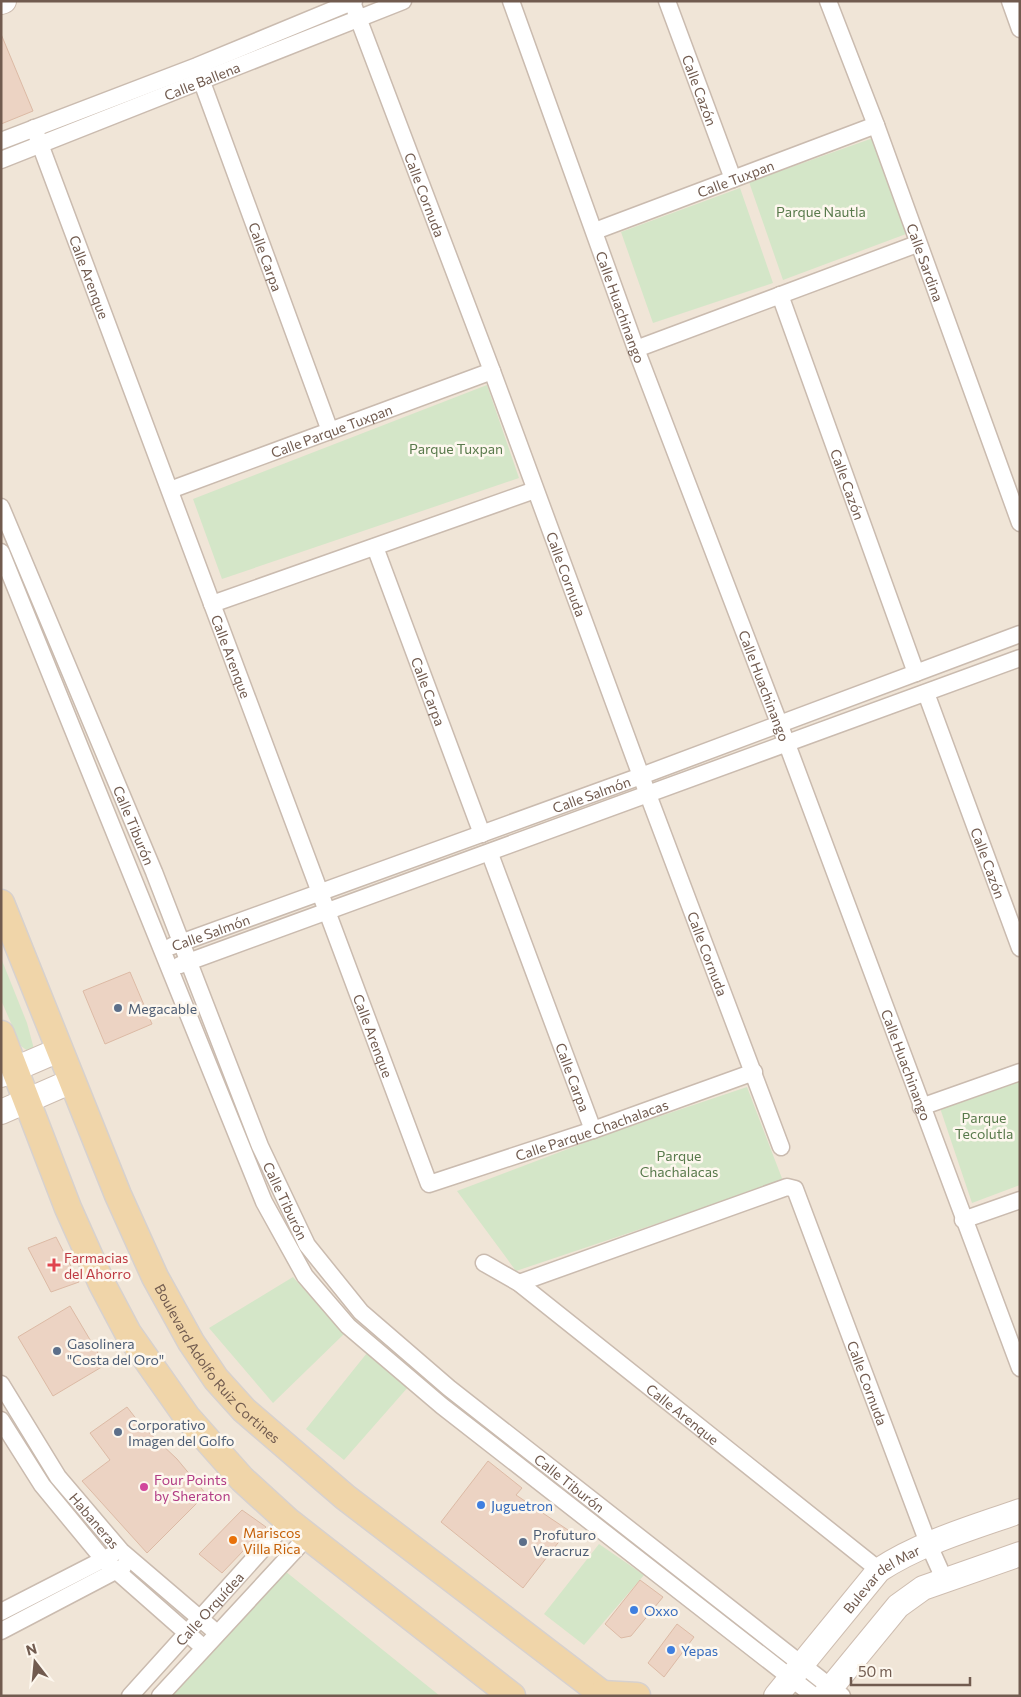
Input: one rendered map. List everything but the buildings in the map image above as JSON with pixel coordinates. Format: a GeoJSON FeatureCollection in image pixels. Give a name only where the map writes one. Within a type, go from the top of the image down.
{"type":"FeatureCollection","features":[{"type":"Feature","properties":{"kind":"main road","name":"Boulevard Adolfo Ruiz Cortines"},"geometry":{"type":"LineString","coordinates":[[1,903],[118,1195],[155,1277],[191,1342],[216,1379],[244,1410],[346,1497],[604,1695]]}},
{"type":"Feature","properties":{"kind":"main road"},"geometry":{"type":"LineString","coordinates":[[1,1034],[8,1072],[27,1100],[68,1208],[128,1333],[159,1380],[214,1449],[242,1479],[297,1529],[502,1693]]}},
{"type":"Feature","properties":{"kind":"main road"},"geometry":{"type":"LineString","coordinates":[[604,1695],[637,1696]]}},
{"type":"Feature","properties":{"kind":"street","name":"Calle Ballena"},"geometry":{"type":"LineString","coordinates":[[1,160],[403,1]]}},
{"type":"Feature","properties":{"kind":"street","name":"Calle Huachinango"},"geometry":{"type":"LineString","coordinates":[[511,1],[636,349],[787,744],[963,1220],[1020,1368]]}},
{"type":"Feature","properties":{"kind":"street","name":"Calle Cazón"},"geometry":{"type":"LineString","coordinates":[[667,1],[733,179]]}},
{"type":"Feature","properties":{"kind":"street","name":"Calle Sardina"},"geometry":{"type":"LineString","coordinates":[[828,1],[876,125],[917,244],[1020,523]]}},
{"type":"Feature","properties":{"kind":"street"},"geometry":{"type":"LineString","coordinates":[[1010,1],[1020,8]]}},
{"type":"Feature","properties":{"kind":"street"},"geometry":{"type":"LineString","coordinates":[[1010,1],[1020,29]]}},
{"type":"Feature","properties":{"kind":"street","name":"Calle Ballena"},"geometry":{"type":"LineString","coordinates":[[1,141],[197,66],[353,2]]}},
{"type":"Feature","properties":{"kind":"street","name":"Calle Cornuda"},"geometry":{"type":"LineString","coordinates":[[353,2],[781,1147]]}},
{"type":"Feature","properties":{"kind":"street","name":"Calle Carpa"},"geometry":{"type":"LineString","coordinates":[[202,82],[330,431]]}},
{"type":"Feature","properties":{"kind":"street","name":"Calle Tuxpan"},"geometry":{"type":"LineString","coordinates":[[594,231],[876,125]]}},
{"type":"Feature","properties":{"kind":"street","name":"Calle Arenque"},"geometry":{"type":"LineString","coordinates":[[34,128],[429,1184]]}},
{"type":"Feature","properties":{"kind":"street"},"geometry":{"type":"LineString","coordinates":[[636,349],[917,244]]}},
{"type":"Feature","properties":{"kind":"street","name":"Calle Cazón"},"geometry":{"type":"LineString","coordinates":[[780,295],[916,673]]}},
{"type":"Feature","properties":{"kind":"street","name":"Calle Parque Tuxpan"},"geometry":{"type":"LineString","coordinates":[[170,490],[492,371]]}},
{"type":"Feature","properties":{"kind":"street"},"geometry":{"type":"LineString","coordinates":[[212,604],[535,490]]}},
{"type":"Feature","properties":{"kind":"street","name":"Calle Tiburón"},"geometry":{"type":"LineString","coordinates":[[1,507],[182,942],[260,1146],[299,1231],[322,1266],[361,1312],[449,1388],[796,1671]]}},
{"type":"Feature","properties":{"kind":"street","name":"Calle Carpa"},"geometry":{"type":"LineString","coordinates":[[375,546],[482,834]]}},
{"type":"Feature","properties":{"kind":"street","name":"Calle Tiburón"},"geometry":{"type":"LineString","coordinates":[[1,552],[264,1202],[305,1276],[325,1302],[348,1326],[442,1406],[828,1694]]}},
{"type":"Feature","properties":{"kind":"street","name":"Calle Salmón"},"geometry":{"type":"LineString","coordinates":[[163,950],[641,776],[1020,634]]}},
{"type":"Feature","properties":{"kind":"street","name":"Calle Salmón"},"geometry":{"type":"LineString","coordinates":[[171,969],[490,854],[1020,658]]}},
{"type":"Feature","properties":{"kind":"street","name":"Calle Cazón"},"geometry":{"type":"LineString","coordinates":[[926,693],[1020,948]]}},
{"type":"Feature","properties":{"kind":"street","name":"Calle Carpa"},"geometry":{"type":"LineString","coordinates":[[490,854],[593,1130]]}},
{"type":"Feature","properties":{"kind":"street"},"geometry":{"type":"LineString","coordinates":[[8,1072],[60,1050]]}},
{"type":"Feature","properties":{"kind":"street","name":"Calle Parque Chachalacas"},"geometry":{"type":"LineString","coordinates":[[429,1184],[593,1130],[754,1072]]}},
{"type":"Feature","properties":{"kind":"street"},"geometry":{"type":"LineString","coordinates":[[921,1107],[1020,1072]]}},
{"type":"Feature","properties":{"kind":"street"},"geometry":{"type":"LineString","coordinates":[[1,1112],[72,1081]]}},
{"type":"Feature","properties":{"kind":"street","name":"Calle Cornuda"},"geometry":{"type":"LineString","coordinates":[[519,1283],[787,1186],[792,1187],[798,1194],[928,1543],[945,1581]]}},
{"type":"Feature","properties":{"kind":"street"},"geometry":{"type":"LineString","coordinates":[[963,1220],[1020,1200]]}},
{"type":"Feature","properties":{"kind":"street","name":"Calle Arenque"},"geometry":{"type":"LineString","coordinates":[[484,1263],[519,1283],[879,1570]]}},
{"type":"Feature","properties":{"kind":"street","name":"Habaneras"},"geometry":{"type":"LineString","coordinates":[[1,1384],[58,1477],[120,1550],[216,1633]]}},
{"type":"Feature","properties":{"kind":"street","name":"Habaneras"},"geometry":{"type":"LineString","coordinates":[[1,1420],[42,1485],[103,1559],[204,1648]]}},
{"type":"Feature","properties":{"kind":"street","name":"Bulevar del Mar"},"geometry":{"type":"LineString","coordinates":[[776,1696],[879,1570],[902,1555],[928,1543],[1020,1511]]}},
{"type":"Feature","properties":{"kind":"street","name":"Calle Orquídea"},"geometry":{"type":"LineString","coordinates":[[130,1696],[199,1618],[297,1529]]}},
{"type":"Feature","properties":{"kind":"street","name":"Calle Orquídea"},"geometry":{"type":"LineString","coordinates":[[160,1696],[204,1648],[297,1529]]}},
{"type":"Feature","properties":{"kind":"street"},"geometry":{"type":"LineString","coordinates":[[1,1612],[120,1550]]}},
{"type":"Feature","properties":{"kind":"street"},"geometry":{"type":"LineString","coordinates":[[828,1694],[898,1606],[923,1588],[1020,1554]]}},
{"type":"Feature","properties":{"kind":"street"},"geometry":{"type":"LineString","coordinates":[[1,1631],[133,1562]]}},
{"type":"Feature","properties":{"kind":"shaded area"},"geometry":{"type":"Polygon","coordinates":[[[1,1],[1020,1],[1020,1696],[1,1696],[1,1]]]}},
{"type":"Feature","properties":{"kind":"green space","name":"Parque Nautla"},"geometry":{"type":"Polygon","coordinates":[[[873,138],[906,234],[783,280],[749,182],[873,138]]]}},
{"type":"Feature","properties":{"kind":"green space"},"geometry":{"type":"Polygon","coordinates":[[[740,188],[773,283],[653,323],[621,232],[740,188]]]}},
{"type":"Feature","properties":{"kind":"green space","name":"Parque Tuxpan"},"geometry":{"type":"Polygon","coordinates":[[[487,385],[519,478],[222,579],[193,499],[487,385]]]}},
{"type":"Feature","properties":{"kind":"green space"},"geometry":{"type":"Polygon","coordinates":[[[1,958],[27,1023],[34,1049],[29,1052],[21,1046],[1,1000],[1,958]]]}},
{"type":"Feature","properties":{"kind":"green space","name":"Parque Tecolutla"},"geometry":{"type":"Polygon","coordinates":[[[1020,1076],[1020,1185],[972,1203],[938,1102],[1020,1076]]]}},
{"type":"Feature","properties":{"kind":"green space","name":"Parque Chachalacas"},"geometry":{"type":"Polygon","coordinates":[[[747,1087],[783,1181],[516,1271],[457,1191],[610,1133],[747,1087]]]}},
{"type":"Feature","properties":{"kind":"green space"},"geometry":{"type":"Polygon","coordinates":[[[293,1277],[344,1334],[273,1403],[209,1328],[293,1277]]]}},
{"type":"Feature","properties":{"kind":"green space"},"geometry":{"type":"Polygon","coordinates":[[[367,1353],[409,1386],[344,1460],[306,1429],[367,1353]]]}},
{"type":"Feature","properties":{"kind":"green space"},"geometry":{"type":"Polygon","coordinates":[[[599,1544],[644,1575],[584,1645],[544,1614],[599,1544]]]}},
{"type":"Feature","properties":{"kind":"green space"},"geometry":{"type":"Polygon","coordinates":[[[285,1571],[440,1696],[172,1696],[285,1571]]]}},
{"type":"Feature","properties":{"kind":"place","name":"Megacable"},"geometry":{"type":"Point","coordinates":[118,1008]}},
{"type":"Feature","properties":{"kind":"place","name":"Farmacias del Ahorro"},"geometry":{"type":"Point","coordinates":[54,1265]}},
{"type":"Feature","properties":{"kind":"place","name":"Gasolinera \"Costa del Oro\""},"geometry":{"type":"Point","coordinates":[57,1351]}},
{"type":"Feature","properties":{"kind":"place","name":"Corporativo Imagen del Golfo"},"geometry":{"type":"Point","coordinates":[118,1432]}},
{"type":"Feature","properties":{"kind":"place","name":"Four Points by Sheraton"},"geometry":{"type":"Point","coordinates":[144,1487]}},
{"type":"Feature","properties":{"kind":"place","name":"Juguetron"},"geometry":{"type":"Point","coordinates":[481,1505]}},
{"type":"Feature","properties":{"kind":"place","name":"Mariscos Villa Rica"},"geometry":{"type":"Point","coordinates":[233,1540]}},
{"type":"Feature","properties":{"kind":"place","name":"Profuturo Veracruz"},"geometry":{"type":"Point","coordinates":[523,1542]}},
{"type":"Feature","properties":{"kind":"place","name":"Oxxo"},"geometry":{"type":"Point","coordinates":[634,1610]}},
{"type":"Feature","properties":{"kind":"place","name":"Yepas"},"geometry":{"type":"Point","coordinates":[671,1650]}}]}
